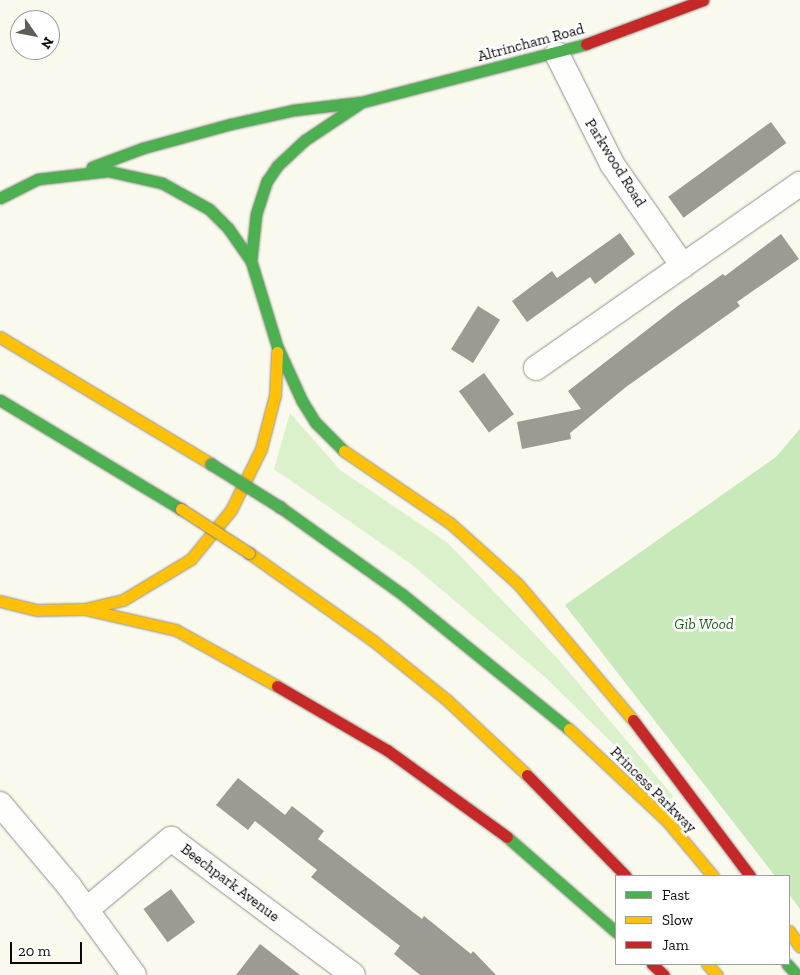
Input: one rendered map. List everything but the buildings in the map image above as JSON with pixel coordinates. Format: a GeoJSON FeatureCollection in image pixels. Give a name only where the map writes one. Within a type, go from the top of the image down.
{"type":"FeatureCollection","features":[{"type":"Feature","properties":{"kind":"highway","name":"Altrincham Road"},"geometry":{"type":"LineString","coordinates":[[79,172],[143,148],[231,124],[294,110],[362,102],[557,54],[659,19],[704,0]]}},
{"type":"Feature","properties":{"kind":"highway","name":"Altrincham Road"},"geometry":{"type":"LineString","coordinates":[[251,261],[252,235],[258,207],[267,180],[277,166],[305,140],[362,102]]}},
{"type":"Feature","properties":{"kind":"highway"},"geometry":{"type":"LineString","coordinates":[[0,198],[38,179],[79,172],[126,173],[178,189],[210,209],[228,228],[251,261],[277,346],[302,401],[330,439],[350,457],[450,523],[518,584],[657,748],[749,875]]}},
{"type":"Feature","properties":{"kind":"highway"},"geometry":{"type":"LineString","coordinates":[[0,184],[22,186]]}},
{"type":"Feature","properties":{"kind":"highway","name":"Princess Parkway"},"geometry":{"type":"LineString","coordinates":[[0,337],[211,464],[280,508],[402,594],[568,728],[667,821],[712,875]]}},
{"type":"Feature","properties":{"kind":"highway"},"geometry":{"type":"LineString","coordinates":[[0,600],[12,605],[37,610],[84,609],[122,600],[146,589],[191,559],[218,530],[246,484],[261,449],[275,395],[277,346]]}},
{"type":"Feature","properties":{"kind":"highway"},"geometry":{"type":"LineString","coordinates":[[0,400],[181,509],[249,553],[416,674],[532,778],[584,830],[625,875]]}},
{"type":"Feature","properties":{"kind":"highway"},"geometry":{"type":"LineString","coordinates":[[0,607],[12,605]]}},
{"type":"Feature","properties":{"kind":"highway"},"geometry":{"type":"LineString","coordinates":[[84,609],[176,630],[331,716],[395,755],[500,830],[615,931]]}},
{"type":"Feature","properties":{"kind":"highway"},"geometry":{"type":"LineString","coordinates":[[790,932],[800,947]]}},
{"type":"Feature","properties":{"kind":"highway"},"geometry":{"type":"LineString","coordinates":[[653,965],[664,975]]}},
{"type":"Feature","properties":{"kind":"highway"},"geometry":{"type":"LineString","coordinates":[[708,965],[717,975]]}},
{"type":"Feature","properties":{"kind":"highway"},"geometry":{"type":"LineString","coordinates":[[788,965],[797,975]]}},
{"type":"Feature","properties":{"kind":"street","name":"Parkwood Road"},"geometry":{"type":"LineString","coordinates":[[557,54],[612,164],[683,266]]}},
{"type":"Feature","properties":{"kind":"street"},"geometry":{"type":"LineString","coordinates":[[536,368],[800,184]]}},
{"type":"Feature","properties":{"kind":"street"},"geometry":{"type":"LineString","coordinates":[[0,804],[86,910],[134,975]]}},
{"type":"Feature","properties":{"kind":"street","name":"Beechpark Avenue"},"geometry":{"type":"LineString","coordinates":[[86,910],[171,839],[353,975]]}},
{"type":"Feature","properties":{"kind":"green space"},"geometry":{"type":"Polygon","coordinates":[[[290,413],[340,470],[448,543],[558,659],[673,796],[670,800],[544,676],[411,564],[274,469],[290,413]]]}},
{"type":"Feature","properties":{"kind":"green space","name":"Gib Wood"},"geometry":{"type":"Polygon","coordinates":[[[800,429],[800,909],[790,895],[790,875],[774,875],[565,605],[776,457],[800,429]]]}},
{"type":"Feature","properties":{"kind":"traffic: fast"},"geometry":{"type":"LineString","coordinates":[[92,167],[143,148],[231,124],[294,110],[362,102],[586,44]]}},
{"type":"Feature","properties":{"kind":"traffic: fast"},"geometry":{"type":"LineString","coordinates":[[251,261],[256,214],[267,181],[277,166],[305,140],[359,104]]}},
{"type":"Feature","properties":{"kind":"traffic: fast"},"geometry":{"type":"LineString","coordinates":[[0,198],[38,179],[108,171],[162,183],[209,209],[228,228],[251,261],[277,346],[302,401],[316,423],[344,451]]}},
{"type":"Feature","properties":{"kind":"traffic: fast"},"geometry":{"type":"LineString","coordinates":[[0,400],[181,509]]}},
{"type":"Feature","properties":{"kind":"traffic: fast"},"geometry":{"type":"LineString","coordinates":[[211,464],[280,507]]}},
{"type":"Feature","properties":{"kind":"traffic: fast"},"geometry":{"type":"LineString","coordinates":[[280,507],[402,594],[569,729]]}},
{"type":"Feature","properties":{"kind":"traffic: fast"},"geometry":{"type":"LineString","coordinates":[[507,837],[615,931]]}},
{"type":"Feature","properties":{"kind":"traffic: fast"},"geometry":{"type":"LineString","coordinates":[[788,965],[797,975]]}},
{"type":"Feature","properties":{"kind":"traffic: slow"},"geometry":{"type":"LineString","coordinates":[[0,337],[211,464]]}},
{"type":"Feature","properties":{"kind":"traffic: slow"},"geometry":{"type":"LineString","coordinates":[[0,601],[37,610],[84,609],[123,600],[191,559],[231,510],[261,449],[275,395],[277,352]]}},
{"type":"Feature","properties":{"kind":"traffic: slow"},"geometry":{"type":"LineString","coordinates":[[344,451],[450,523],[518,584],[633,720]]}},
{"type":"Feature","properties":{"kind":"traffic: slow"},"geometry":{"type":"LineString","coordinates":[[181,509],[249,553]]}},
{"type":"Feature","properties":{"kind":"traffic: slow"},"geometry":{"type":"LineString","coordinates":[[249,553],[371,639],[448,701],[527,775]]}},
{"type":"Feature","properties":{"kind":"traffic: slow"},"geometry":{"type":"LineString","coordinates":[[84,609],[176,630],[277,686]]}},
{"type":"Feature","properties":{"kind":"traffic: slow"},"geometry":{"type":"LineString","coordinates":[[569,729],[667,821],[712,875]]}},
{"type":"Feature","properties":{"kind":"traffic: slow"},"geometry":{"type":"LineString","coordinates":[[790,932],[800,947]]}},
{"type":"Feature","properties":{"kind":"traffic: slow"},"geometry":{"type":"LineString","coordinates":[[708,965],[717,975]]}},
{"type":"Feature","properties":{"kind":"traffic: jam"},"geometry":{"type":"LineString","coordinates":[[586,44],[703,0]]}},
{"type":"Feature","properties":{"kind":"traffic: jam"},"geometry":{"type":"LineString","coordinates":[[277,686],[387,750],[507,837]]}},
{"type":"Feature","properties":{"kind":"traffic: jam"},"geometry":{"type":"LineString","coordinates":[[633,720],[749,875]]}},
{"type":"Feature","properties":{"kind":"traffic: jam"},"geometry":{"type":"LineString","coordinates":[[527,775],[625,875]]}},
{"type":"Feature","properties":{"kind":"traffic: jam"},"geometry":{"type":"LineString","coordinates":[[653,965],[664,975]]}}]}
